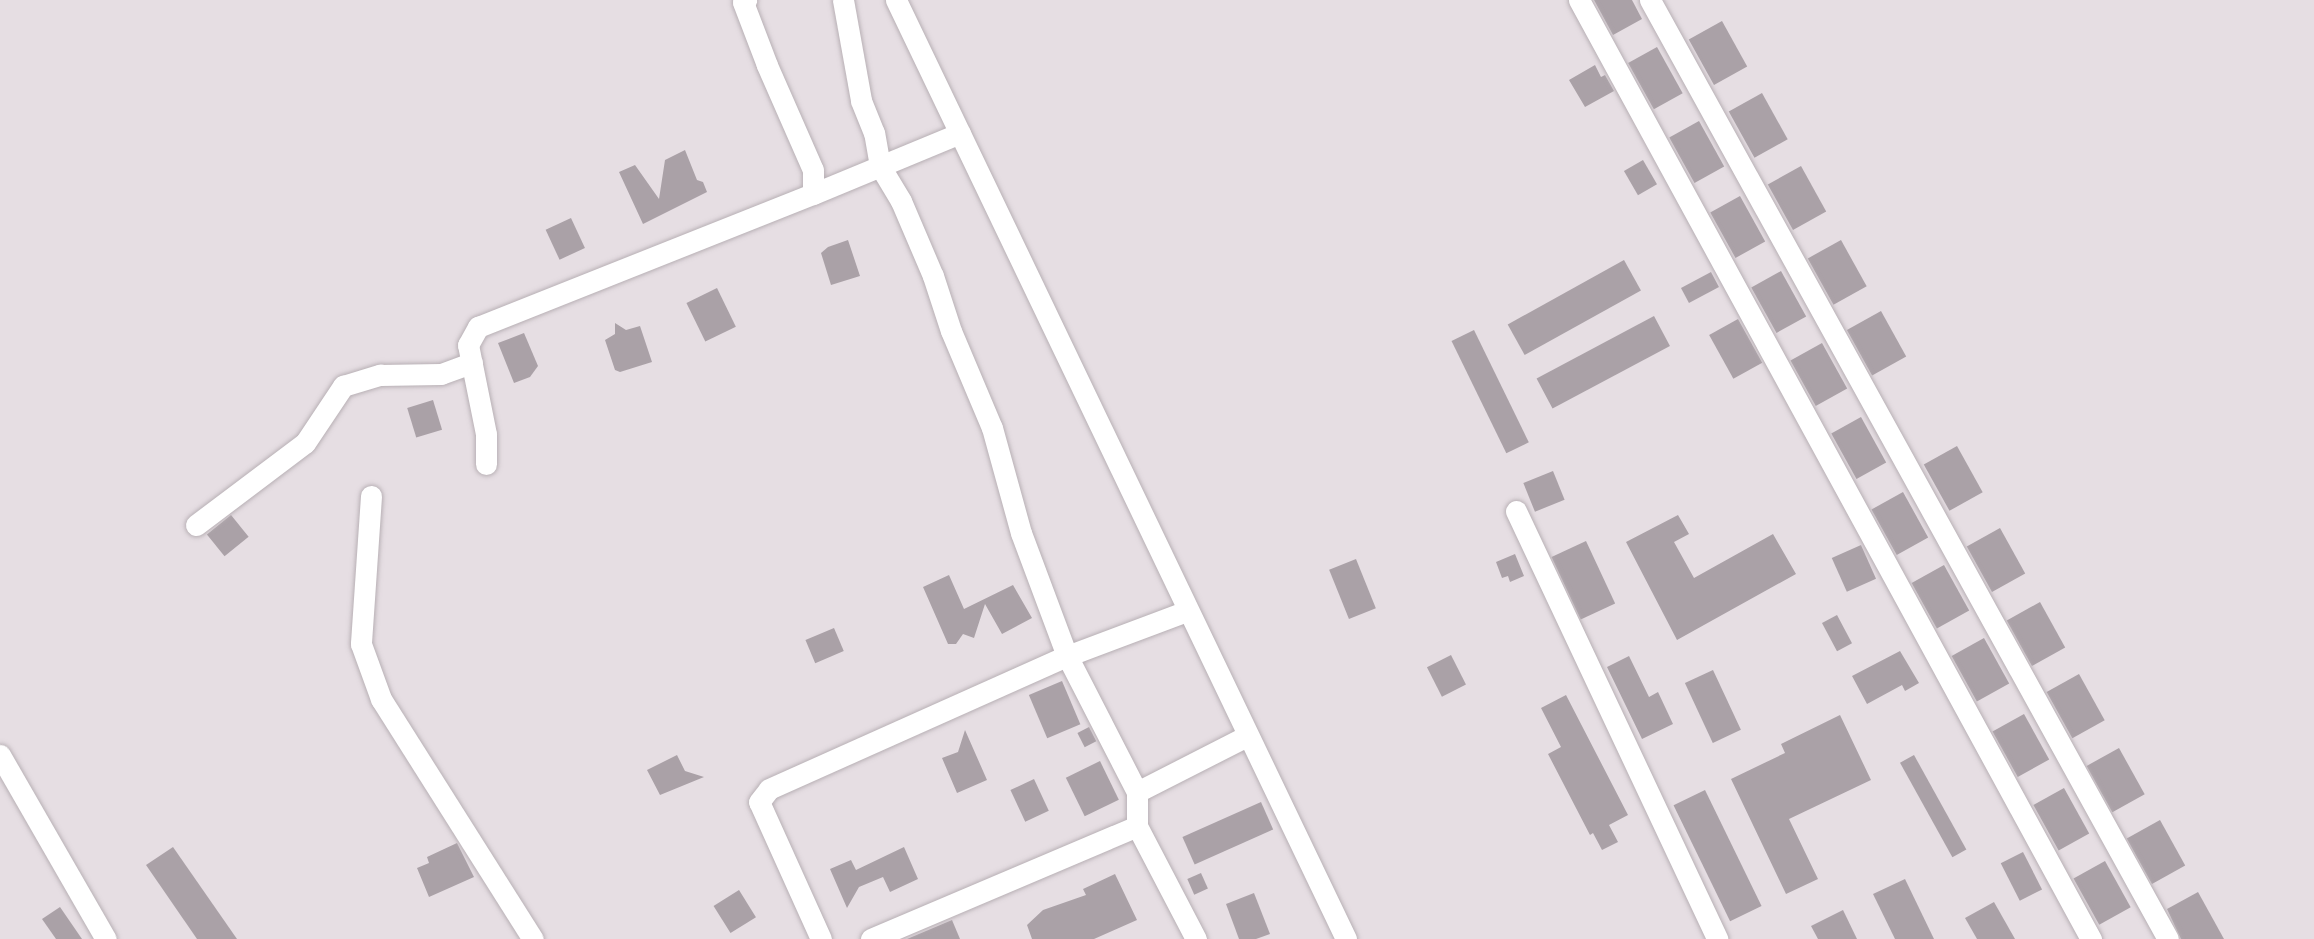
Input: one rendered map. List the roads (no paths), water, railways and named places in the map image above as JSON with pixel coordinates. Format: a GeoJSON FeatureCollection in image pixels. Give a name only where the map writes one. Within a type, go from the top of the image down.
{"type":"FeatureCollection","features":[{"type":"Feature","properties":{"kind":"street"},"geometry":{"type":"LineString","coordinates":[[746,0],[743,2],[762,52],[813,170],[813,194]]}},
{"type":"Feature","properties":{"kind":"street"},"geometry":{"type":"LineString","coordinates":[[843,0],[861,100],[874,133],[880,166],[901,201],[992,428],[1021,533],[1068,656],[1137,792],[1138,826],[1196,939]]}},
{"type":"Feature","properties":{"kind":"street"},"geometry":{"type":"LineString","coordinates":[[896,0],[1346,939]]}},
{"type":"Feature","properties":{"kind":"street"},"geometry":{"type":"LineString","coordinates":[[1579,0],[2091,939]]}},
{"type":"Feature","properties":{"kind":"street"},"geometry":{"type":"LineString","coordinates":[[1650,0],[2168,939]]}},
{"type":"Feature","properties":{"kind":"street"},"geometry":{"type":"LineString","coordinates":[[486,464],[486,434],[468,345],[478,327],[960,133]]}},
{"type":"Feature","properties":{"kind":"street"},"geometry":{"type":"LineString","coordinates":[[196,525],[305,443],[343,386],[380,375],[441,374],[471,363]]}},
{"type":"Feature","properties":{"kind":"street"},"geometry":{"type":"LineString","coordinates":[[371,496],[361,645],[381,699],[533,939]]}},
{"type":"Feature","properties":{"kind":"street"},"geometry":{"type":"LineString","coordinates":[[1516,511],[1717,939]]}},
{"type":"Feature","properties":{"kind":"street"},"geometry":{"type":"LineString","coordinates":[[821,939],[759,802],[769,789],[1068,656],[1187,611]]}},
{"type":"Feature","properties":{"kind":"street"},"geometry":{"type":"LineString","coordinates":[[1137,792],[1247,736]]}},
{"type":"Feature","properties":{"kind":"street"},"geometry":{"type":"LineString","coordinates":[[0,755],[106,939]]}},
{"type":"Feature","properties":{"kind":"street"},"geometry":{"type":"LineString","coordinates":[[871,939],[1138,826]]}}]}
